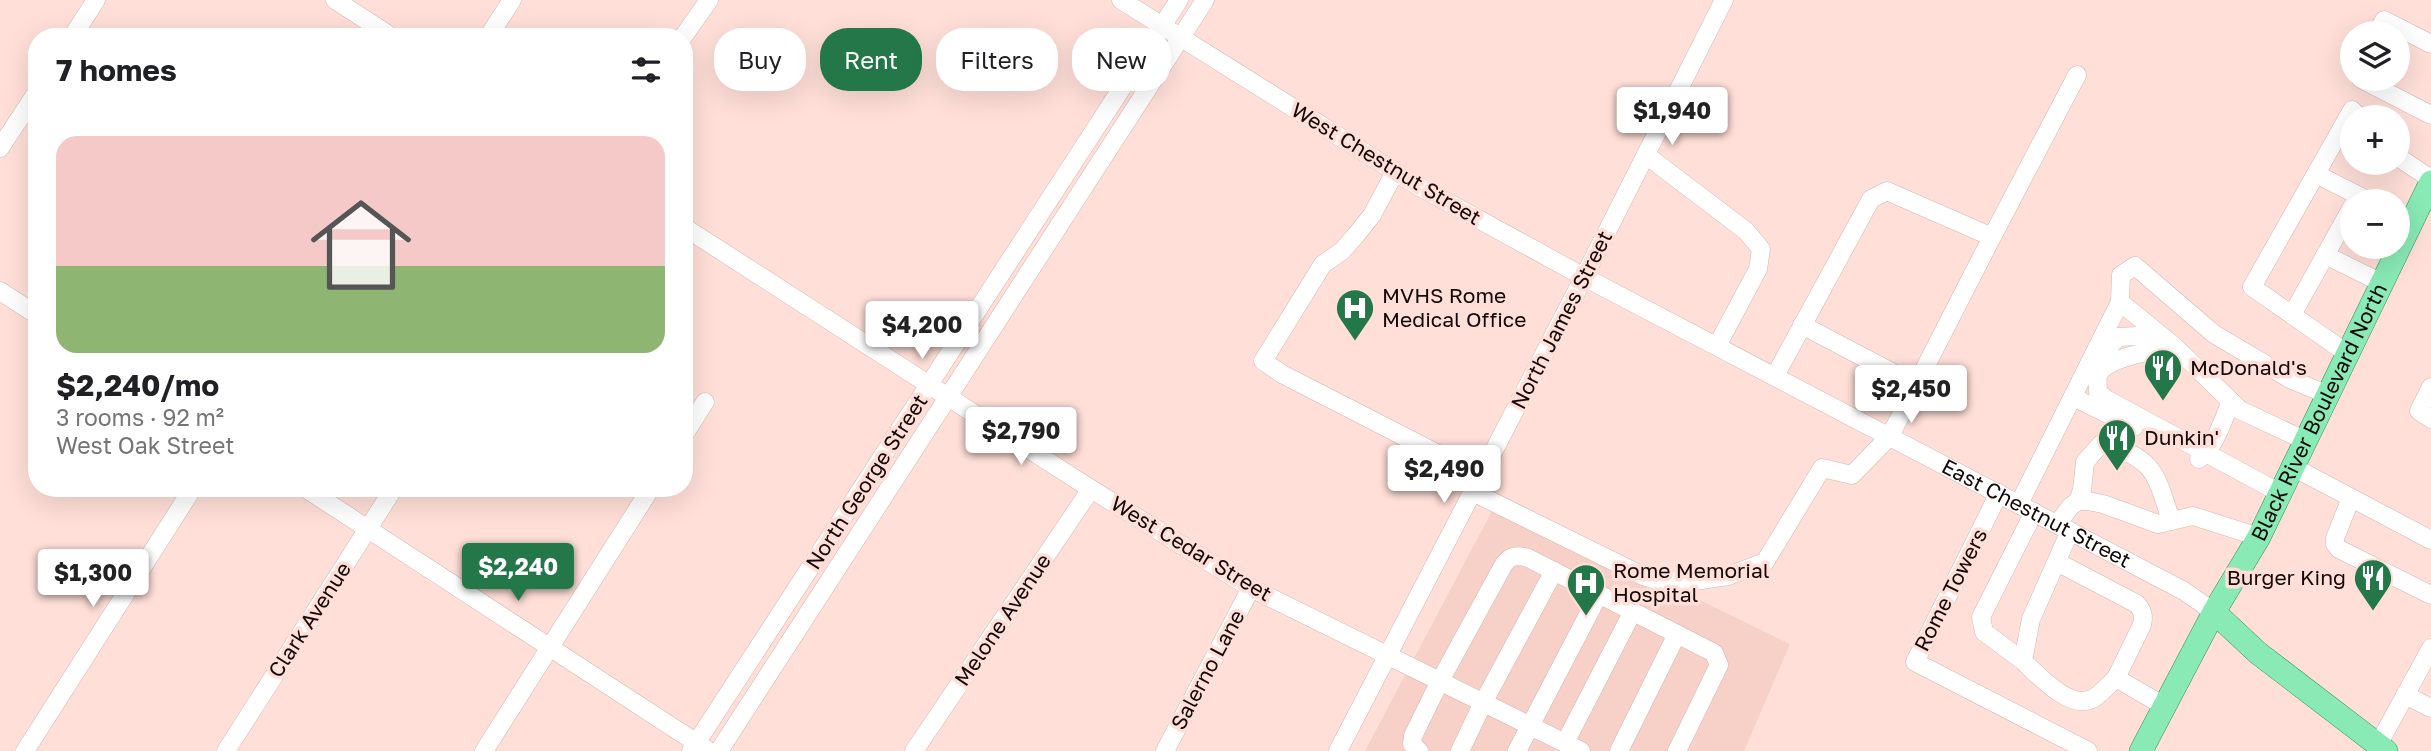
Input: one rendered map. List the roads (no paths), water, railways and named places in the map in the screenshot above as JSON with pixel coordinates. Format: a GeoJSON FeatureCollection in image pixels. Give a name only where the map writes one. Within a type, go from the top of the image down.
{"type":"FeatureCollection","features":[{"type":"Feature","properties":{"kind":"main road","name":"Black River Boulevard North"},"geometry":{"type":"LineString","coordinates":[[2410,210],[2431,180]]}},
{"type":"Feature","properties":{"kind":"main road","name":"Black River Boulevard North"},"geometry":{"type":"LineString","coordinates":[[2141,751],[2214,612],[2259,537],[2382,283],[2390,259]]}},
{"type":"Feature","properties":{"kind":"main road","name":"East Chestnut Street"},"geometry":{"type":"LineString","coordinates":[[2214,612],[2258,653],[2372,746]]}},
{"type":"Feature","properties":{"kind":"street"},"geometry":{"type":"LineString","coordinates":[[78,28],[96,0]]}},
{"type":"Feature","properties":{"kind":"street"},"geometry":{"type":"LineString","coordinates":[[335,0],[378,28]]}},
{"type":"Feature","properties":{"kind":"street"},"geometry":{"type":"LineString","coordinates":[[494,28],[512,0]]}},
{"type":"Feature","properties":{"kind":"street"},"geometry":{"type":"LineString","coordinates":[[689,28],[709,0]]}},
{"type":"Feature","properties":{"kind":"street","name":"West Chestnut Street"},"geometry":{"type":"LineString","coordinates":[[1121,0],[1395,172],[1584,277]]}},
{"type":"Feature","properties":{"kind":"street","name":"North George Street"},"geometry":{"type":"LineString","coordinates":[[699,748],[1179,0]]}},
{"type":"Feature","properties":{"kind":"street","name":"North George Street"},"geometry":{"type":"LineString","coordinates":[[719,751],[1205,0]]}},
{"type":"Feature","properties":{"kind":"street","name":"North James Street"},"geometry":{"type":"LineString","coordinates":[[1338,751],[1584,277],[1724,0]]}},
{"type":"Feature","properties":{"kind":"street"},"geometry":{"type":"LineString","coordinates":[[2410,33],[2431,44]]}},
{"type":"Feature","properties":{"kind":"street"},"geometry":{"type":"LineString","coordinates":[[1395,172],[1372,215],[1342,251],[1323,264],[1263,361],[1643,576],[1656,580],[1694,581],[1728,576],[1765,562],[1822,468],[1852,475],[1890,436],[2077,75]]}},
{"type":"Feature","properties":{"kind":"street"},"geometry":{"type":"LineString","coordinates":[[2384,91],[2431,116]]}},
{"type":"Feature","properties":{"kind":"street"},"geometry":{"type":"LineString","coordinates":[[0,148],[28,106]]}},
{"type":"Feature","properties":{"kind":"street"},"geometry":{"type":"LineString","coordinates":[[2340,131],[2252,287],[2348,354]]}},
{"type":"Feature","properties":{"kind":"street"},"geometry":{"type":"LineString","coordinates":[[1646,155],[1746,232],[1762,248],[1758,269],[1717,346]]}},
{"type":"Feature","properties":{"kind":"street"},"geometry":{"type":"LineString","coordinates":[[2410,165],[2431,180]]}},
{"type":"Feature","properties":{"kind":"street"},"geometry":{"type":"LineString","coordinates":[[2316,174],[2340,189]]}},
{"type":"Feature","properties":{"kind":"street"},"geometry":{"type":"LineString","coordinates":[[1775,376],[1871,199],[1887,191],[1992,237]]}},
{"type":"Feature","properties":{"kind":"street"},"geometry":{"type":"LineString","coordinates":[[2292,315],[2340,231]]}},
{"type":"Feature","properties":{"kind":"street","name":"West Cedar Street"},"geometry":{"type":"LineString","coordinates":[[693,232],[1091,489],[1251,588],[1573,747]]}},
{"type":"Feature","properties":{"kind":"street"},"geometry":{"type":"LineString","coordinates":[[2325,255],[2382,283]]}},
{"type":"Feature","properties":{"kind":"street"},"geometry":{"type":"LineString","coordinates":[[2057,562],[2137,604],[2144,617],[2116,678],[2095,698],[2086,701],[2075,700],[2060,693],[1984,632],[1981,617],[2073,397],[2120,302],[2122,275],[2136,266],[2214,334],[2290,379],[2328,395]]}},
{"type":"Feature","properties":{"kind":"street","name":"East Chestnut Street"},"geometry":{"type":"LineString","coordinates":[[1584,277],[2184,591],[2214,612]]}},
{"type":"Feature","properties":{"kind":"street"},"geometry":{"type":"LineString","coordinates":[[0,291],[28,309]]}},
{"type":"Feature","properties":{"kind":"street"},"geometry":{"type":"LineString","coordinates":[[2120,302],[2174,346],[2240,410],[2306,441]]}},
{"type":"Feature","properties":{"kind":"street"},"geometry":{"type":"LineString","coordinates":[[1802,325],[1916,385]]}},
{"type":"Feature","properties":{"kind":"street"},"geometry":{"type":"LineString","coordinates":[[2174,346],[2106,364],[2098,376],[2098,392],[2106,399],[2280,493]]}},
{"type":"Feature","properties":{"kind":"street"},"geometry":{"type":"LineString","coordinates":[[2431,387],[2419,411],[2431,419]]}},
{"type":"Feature","properties":{"kind":"street"},"geometry":{"type":"LineString","coordinates":[[2073,397],[2199,459],[2207,453],[2231,401]]}},
{"type":"Feature","properties":{"kind":"street"},"geometry":{"type":"LineString","coordinates":[[693,421],[705,402]]}},
{"type":"Feature","properties":{"kind":"street"},"geometry":{"type":"LineString","coordinates":[[2023,661],[2031,619],[2057,562],[2063,527],[2071,506],[2078,501],[2082,490],[2085,462],[2101,444],[2121,449],[2146,461],[2159,482],[2171,521]]}},
{"type":"Feature","properties":{"kind":"street"},"geometry":{"type":"LineString","coordinates":[[2293,467],[2431,540]]}},
{"type":"Feature","properties":{"kind":"street","name":"Melone Avenue"},"geometry":{"type":"LineString","coordinates":[[915,751],[1091,489]]}},
{"type":"Feature","properties":{"kind":"street","name":"Rome Towers"},"geometry":{"type":"LineString","coordinates":[[1999,494],[1914,662],[2088,751]]}},
{"type":"Feature","properties":{"kind":"street"},"geometry":{"type":"LineString","coordinates":[[25,751],[188,497]]}},
{"type":"Feature","properties":{"kind":"street"},"geometry":{"type":"LineString","coordinates":[[319,497],[550,646],[699,748]]}},
{"type":"Feature","properties":{"kind":"street","name":"Clark Avenue"},"geometry":{"type":"LineString","coordinates":[[226,751],[388,497]]}},
{"type":"Feature","properties":{"kind":"street"},"geometry":{"type":"LineString","coordinates":[[484,751],[644,497]]}},
{"type":"Feature","properties":{"kind":"street"},"geometry":{"type":"LineString","coordinates":[[2351,498],[2335,538],[2339,549],[2431,595]]}},
{"type":"Feature","properties":{"kind":"street"},"geometry":{"type":"LineString","coordinates":[[2078,501],[2104,504],[2158,524],[2193,516],[2259,537]]}},
{"type":"Feature","properties":{"kind":"street"},"geometry":{"type":"LineString","coordinates":[[1419,751],[1412,744],[1413,736],[1440,681],[1509,558],[1518,555],[1714,653],[1719,665],[1677,751]]}},
{"type":"Feature","properties":{"kind":"street"},"geometry":{"type":"LineString","coordinates":[[1460,751],[1483,702],[1554,571]]}},
{"type":"Feature","properties":{"kind":"street","name":"Salerno Lane"},"geometry":{"type":"LineString","coordinates":[[1165,751],[1251,588]]}},
{"type":"Feature","properties":{"kind":"street"},"geometry":{"type":"LineString","coordinates":[[1517,751],[1599,594]]}},
{"type":"Feature","properties":{"kind":"street"},"geometry":{"type":"LineString","coordinates":[[1573,747],[1633,611]]}},
{"type":"Feature","properties":{"kind":"street"},"geometry":{"type":"LineString","coordinates":[[1619,751],[1677,634]]}},
{"type":"Feature","properties":{"kind":"street"},"geometry":{"type":"LineString","coordinates":[[2372,746],[2431,648]]}},
{"type":"Feature","properties":{"kind":"street"},"geometry":{"type":"LineString","coordinates":[[2116,678],[2164,706]]}},
{"type":"Feature","properties":{"kind":"street"},"geometry":{"type":"LineString","coordinates":[[2405,695],[2431,708]]}},
{"type":"Feature","properties":{"kind":"place","name":"MVHS Rome Medical Office"},"geometry":{"type":"Point","coordinates":[1355,342]}},
{"type":"Feature","properties":{"kind":"place","name":"McDonald's"},"geometry":{"type":"Point","coordinates":[2163,402]}},
{"type":"Feature","properties":{"kind":"place","name":"Dunkin'"},"geometry":{"type":"Point","coordinates":[2117,472]}},
{"type":"Feature","properties":{"kind":"place","name":"Burger King"},"geometry":{"type":"Point","coordinates":[2373,612]}},
{"type":"Feature","properties":{"kind":"place","name":"Rome Memorial Hospital"},"geometry":{"type":"Point","coordinates":[1586,617]}}]}
